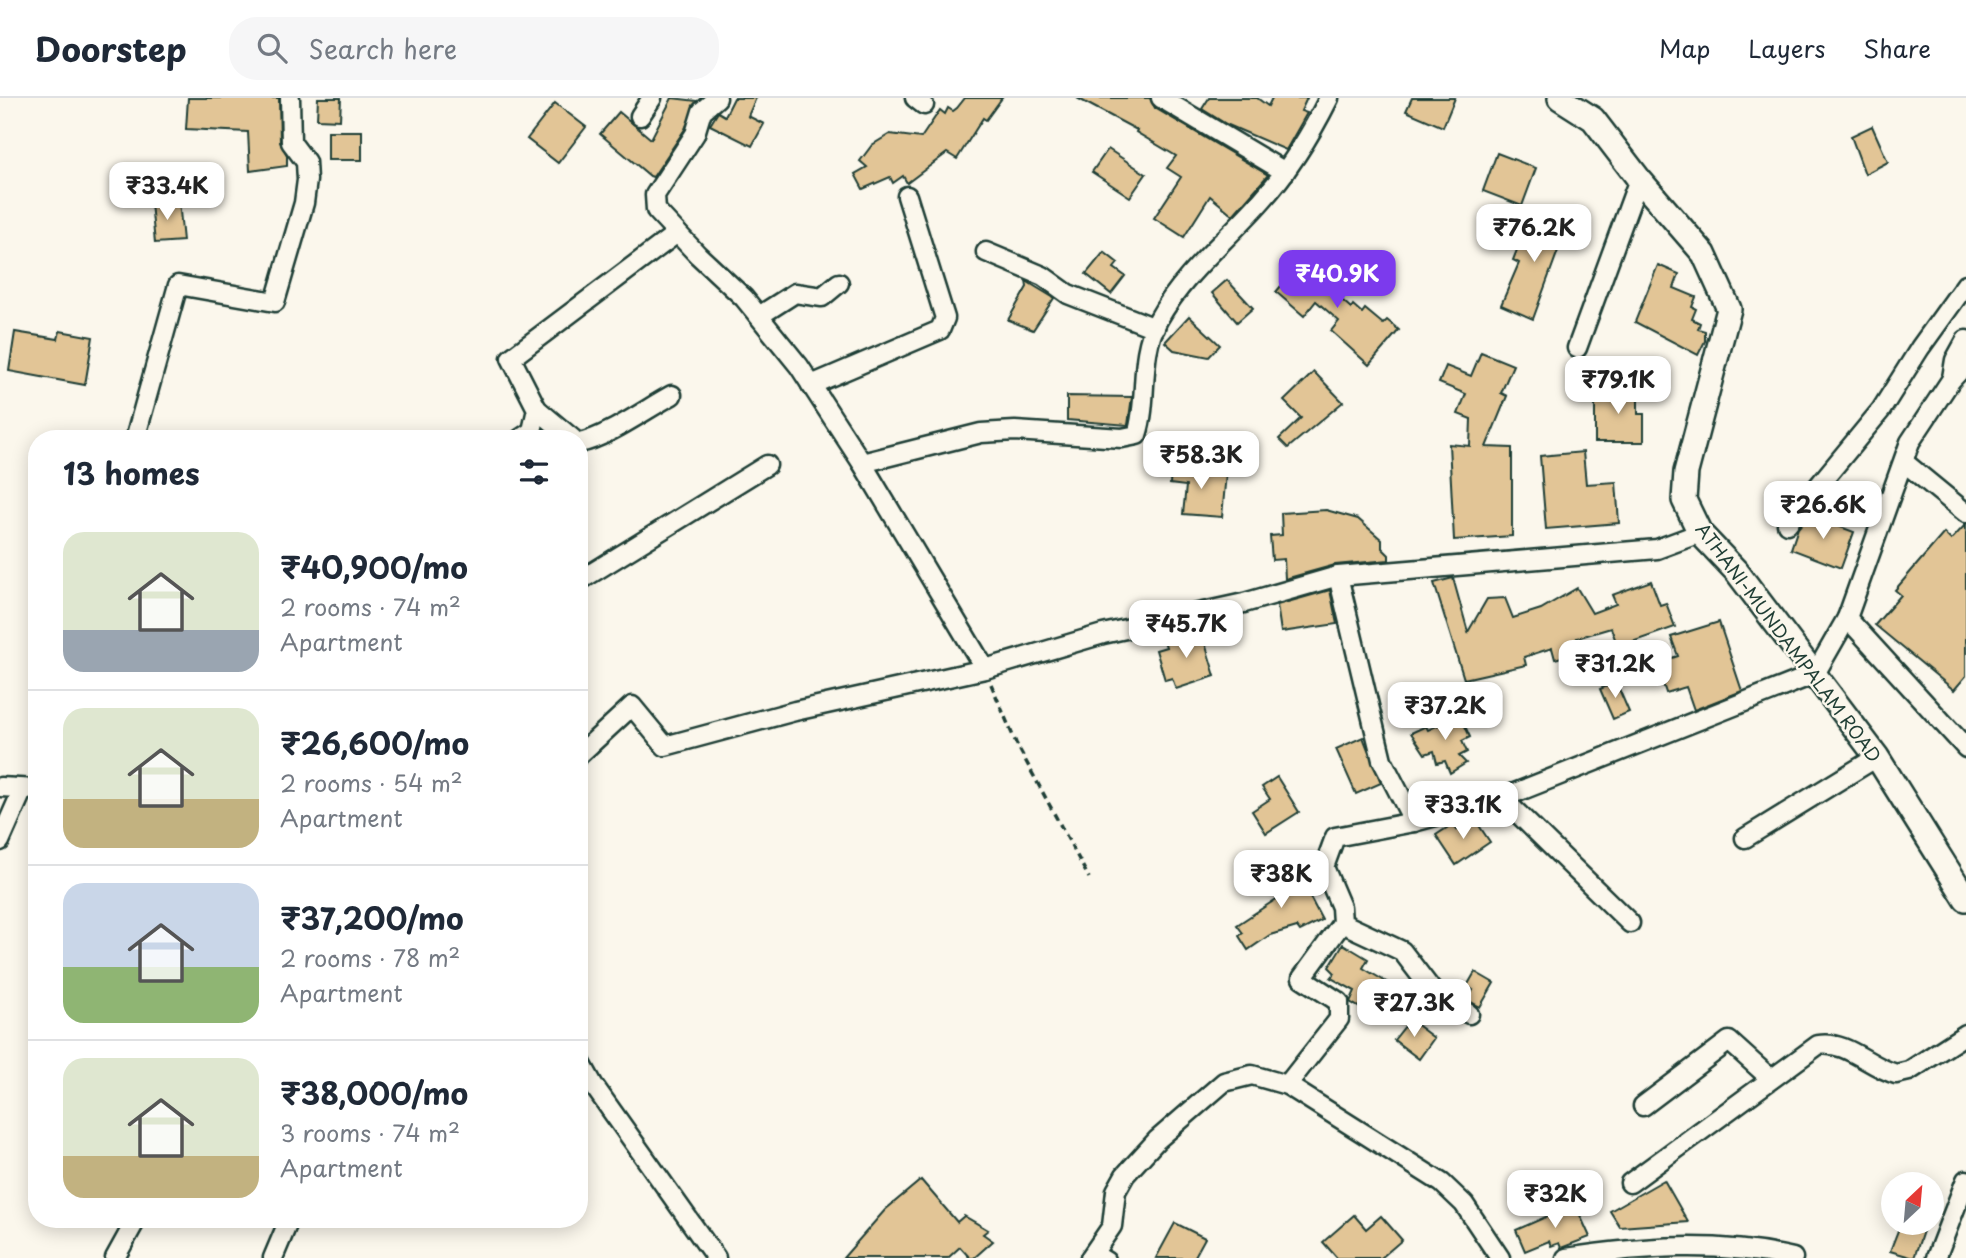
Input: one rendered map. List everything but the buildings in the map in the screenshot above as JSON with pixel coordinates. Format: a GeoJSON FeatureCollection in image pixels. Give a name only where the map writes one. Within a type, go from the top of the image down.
{"type":"FeatureCollection","features":[{"type":"Feature","properties":{"kind":"street"},"geometry":{"type":"LineString","coordinates":[[138,430],[178,285],[275,302],[304,203],[307,180],[306,162],[291,142],[289,98]]}},
{"type":"Feature","properties":{"kind":"street"},"geometry":{"type":"LineString","coordinates":[[639,116],[652,98]]}},
{"type":"Feature","properties":{"kind":"street"},"geometry":{"type":"LineString","coordinates":[[717,98],[702,111],[695,134],[654,195],[656,210],[744,298],[811,385],[862,463],[985,669]]}},
{"type":"Feature","properties":{"kind":"street"},"geometry":{"type":"LineString","coordinates":[[1161,98],[1285,172]]}},
{"type":"Feature","properties":{"kind":"street"},"geometry":{"type":"LineString","coordinates":[[862,463],[981,433],[1015,431],[1122,438],[1137,435],[1143,418],[1145,357],[1155,328],[1183,282],[1263,200],[1285,172],[1329,98]]}},
{"type":"Feature","properties":{"kind":"street","name":"ATHANI-MUNDAMPALAM ROAD"},"geometry":{"type":"LineString","coordinates":[[1560,98],[1593,119],[1639,179],[1704,254],[1729,309],[1686,472],[1685,500],[1700,533],[1737,572],[1877,757],[1966,899]]}},
{"type":"Feature","properties":{"kind":"street"},"geometry":{"type":"LineString","coordinates":[[1577,348],[1639,179]]}},
{"type":"Feature","properties":{"kind":"street"},"geometry":{"type":"LineString","coordinates":[[811,385],[940,330],[945,318],[907,196]]}},
{"type":"Feature","properties":{"kind":"street"},"geometry":{"type":"LineString","coordinates":[[562,430],[537,409],[512,358],[677,233]]}},
{"type":"Feature","properties":{"kind":"street"},"geometry":{"type":"LineString","coordinates":[[986,252],[1043,276],[1068,294],[1155,328]]}},
{"type":"Feature","properties":{"kind":"street"},"geometry":{"type":"LineString","coordinates":[[758,316],[795,293],[822,297],[839,283]]}},
{"type":"Feature","properties":{"kind":"street"},"geometry":{"type":"LineString","coordinates":[[1787,524],[1881,410],[1920,348],[1966,284]]}},
{"type":"Feature","properties":{"kind":"street"},"geometry":{"type":"LineString","coordinates":[[1951,380],[1955,360],[1966,340]]}},
{"type":"Feature","properties":{"kind":"street"},"geometry":{"type":"LineString","coordinates":[[1287,1085],[1339,1019],[1339,1002],[1301,978],[1342,923],[1341,907],[1324,867],[1335,837],[1414,822],[1502,798],[1815,674],[1847,618],[1905,463],[1910,442],[1951,380],[1966,364]]}},
{"type":"Feature","properties":{"kind":"street"},"geometry":{"type":"LineString","coordinates":[[588,441],[599,439],[617,424],[672,395]]}},
{"type":"Feature","properties":{"kind":"street"},"geometry":{"type":"LineString","coordinates":[[532,430],[537,409]]}},
{"type":"Feature","properties":{"kind":"street"},"geometry":{"type":"LineString","coordinates":[[1905,463],[1966,513]]}},
{"type":"Feature","properties":{"kind":"street"},"geometry":{"type":"LineString","coordinates":[[588,575],[767,465]]}},
{"type":"Feature","properties":{"kind":"street"},"geometry":{"type":"LineString","coordinates":[[588,747],[632,706],[665,746],[795,711],[985,669],[1103,634],[1244,603],[1338,576],[1657,549],[1700,533]]}},
{"type":"Feature","properties":{"kind":"street"},"geometry":{"type":"LineString","coordinates":[[1338,576],[1382,760],[1414,822]]}},
{"type":"Feature","properties":{"kind":"street"},"geometry":{"type":"LineString","coordinates":[[1847,618],[1966,748]]}},
{"type":"Feature","properties":{"kind":"street"},"geometry":{"type":"LineString","coordinates":[[1745,838],[1877,757]]}},
{"type":"Feature","properties":{"kind":"street"},"geometry":{"type":"LineString","coordinates":[[0,787],[28,785]]}},
{"type":"Feature","properties":{"kind":"street"},"geometry":{"type":"LineString","coordinates":[[0,841],[28,792]]}},
{"type":"Feature","properties":{"kind":"street"},"geometry":{"type":"LineString","coordinates":[[1502,798],[1630,923]]}},
{"type":"Feature","properties":{"kind":"street"},"geometry":{"type":"LineString","coordinates":[[1342,923],[1402,951],[1434,993],[1469,1014]]}},
{"type":"Feature","properties":{"kind":"street"},"geometry":{"type":"LineString","coordinates":[[1630,1183],[1818,1045],[1830,1043],[1896,1074],[1909,1071],[1966,1034]]}},
{"type":"Feature","properties":{"kind":"street"},"geometry":{"type":"LineString","coordinates":[[1643,1106],[1729,1041],[1771,1080]]}},
{"type":"Feature","properties":{"kind":"street"},"geometry":{"type":"LineString","coordinates":[[588,1075],[716,1258]]}},
{"type":"Feature","properties":{"kind":"street"},"geometry":{"type":"LineString","coordinates":[[1098,1256],[1112,1226],[1113,1206],[1120,1183],[1167,1131],[1224,1082],[1252,1075],[1287,1085],[1442,1183],[1464,1204],[1500,1258]]}},
{"type":"Feature","properties":{"kind":"street"},"geometry":{"type":"LineString","coordinates":[[1936,1258],[1966,1180]]}},
{"type":"Feature","properties":{"kind":"street"},"geometry":{"type":"LineString","coordinates":[[116,1258],[132,1228]]}},
{"type":"Feature","properties":{"kind":"street"},"geometry":{"type":"LineString","coordinates":[[273,1258],[286,1228]]}},
{"type":"Feature","properties":{"kind":"street"},"geometry":{"type":"LineString","coordinates":[[1566,1258],[1632,1247],[1757,1250],[1793,1258]]}},
{"type":"Feature","properties":{"kind":"path"},"geometry":{"type":"LineString","coordinates":[[985,669],[1016,743],[1089,878]]}}]}
